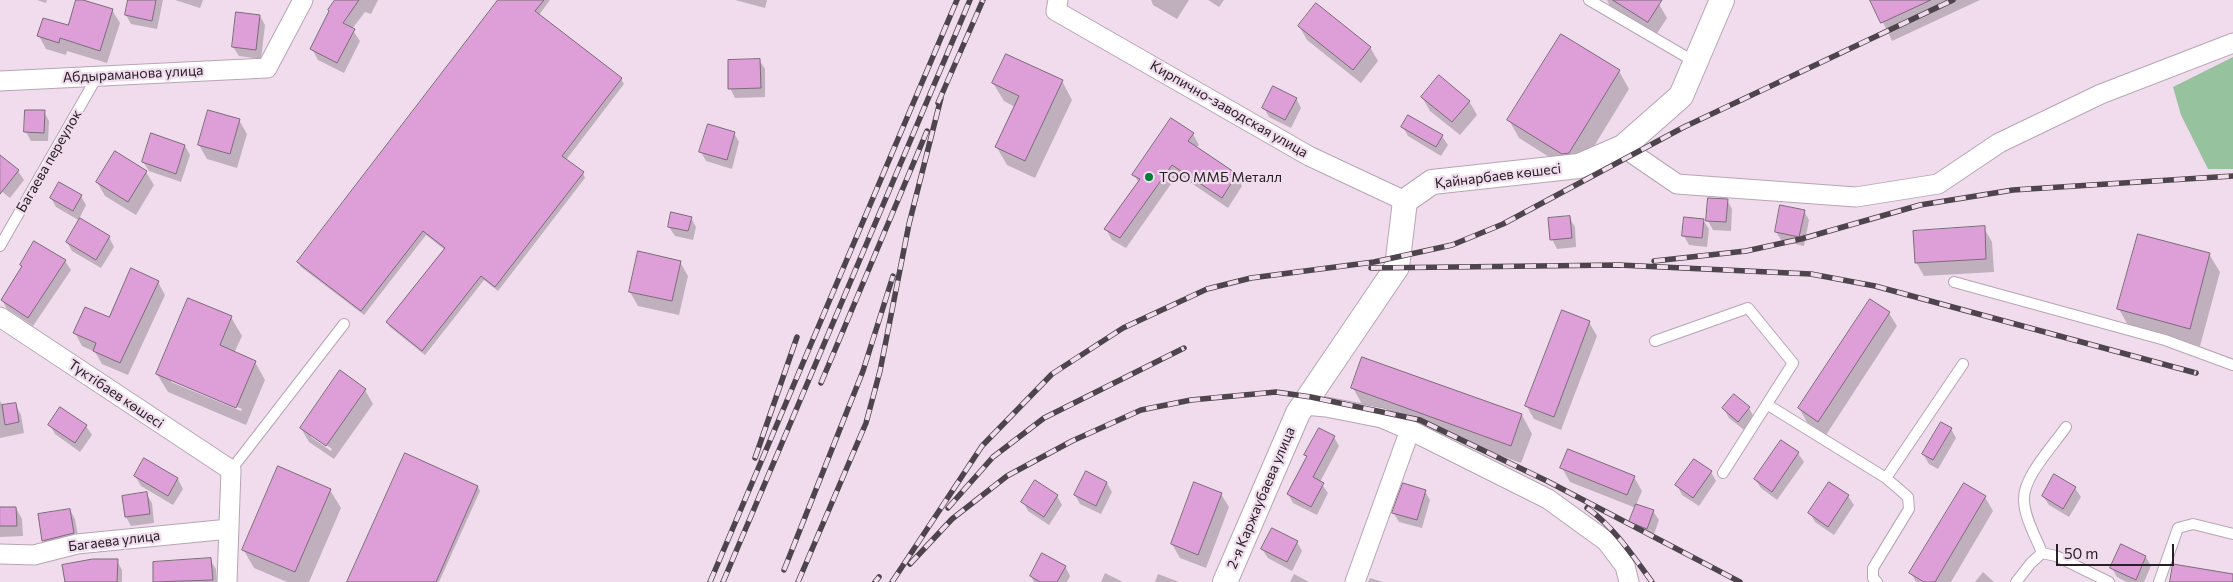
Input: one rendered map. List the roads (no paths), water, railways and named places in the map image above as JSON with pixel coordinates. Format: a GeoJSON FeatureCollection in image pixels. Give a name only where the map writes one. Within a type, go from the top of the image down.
{"type":"FeatureCollection","features":[{"type":"Feature","properties":{"kind":"street","name":"Абдыраманова улица"},"geometry":{"type":"LineString","coordinates":[[0,80],[267,68],[303,0]]}},
{"type":"Feature","properties":{"kind":"street","name":"Қайнарбаев көшесі"},"geometry":{"type":"LineString","coordinates":[[1405,201],[1432,182],[1580,166],[1623,147],[1681,96],[1722,0]]}},
{"type":"Feature","properties":{"kind":"street","name":"Кирпично-заводская улица"},"geometry":{"type":"LineString","coordinates":[[1057,6],[1309,156],[1405,201]]}},
{"type":"Feature","properties":{"kind":"street"},"geometry":{"type":"LineString","coordinates":[[1623,147],[1677,184],[1856,198],[1938,184],[1999,143],[2101,94],[2233,43]]}},
{"type":"Feature","properties":{"kind":"street"},"geometry":{"type":"LineString","coordinates":[[1301,409],[1397,267],[1405,201]]}},
{"type":"Feature","properties":{"kind":"street","name":"Түктібаев көшесі"},"geometry":{"type":"LineString","coordinates":[[0,317],[231,470]]}},
{"type":"Feature","properties":{"kind":"street"},"geometry":{"type":"LineString","coordinates":[[1301,409],[1326,407],[1382,418],[1548,499],[1606,540],[1625,566],[1629,582]]}},
{"type":"Feature","properties":{"kind":"street","name":"2-я Каржаубаева улица"},"geometry":{"type":"LineString","coordinates":[[1225,582],[1301,409]]}},
{"type":"Feature","properties":{"kind":"street"},"geometry":{"type":"LineString","coordinates":[[1355,582],[1410,430]]}},
{"type":"Feature","properties":{"kind":"street"},"geometry":{"type":"LineString","coordinates":[[227,582],[231,470]]}},
{"type":"Feature","properties":{"kind":"street","name":"Багаева улица"},"geometry":{"type":"LineString","coordinates":[[0,554],[34,555],[77,544],[229,528]]}},
{"type":"Feature","properties":{"kind":"lane"},"geometry":{"type":"LineString","coordinates":[[1589,0],[1696,62]]}},
{"type":"Feature","properties":{"kind":"lane","name":"Багаева переулок"},"geometry":{"type":"LineString","coordinates":[[0,246],[98,75]]}},
{"type":"Feature","properties":{"kind":"lane"},"geometry":{"type":"LineString","coordinates":[[1954,282],[2165,340],[2233,366]]}},
{"type":"Feature","properties":{"kind":"lane"},"geometry":{"type":"LineString","coordinates":[[1656,341],[1748,308],[1793,363],[1723,473]]}},
{"type":"Feature","properties":{"kind":"lane"},"geometry":{"type":"LineString","coordinates":[[231,470],[344,324]]}},
{"type":"Feature","properties":{"kind":"lane"},"geometry":{"type":"LineString","coordinates":[[1886,478],[1963,364]]}},
{"type":"Feature","properties":{"kind":"lane"},"geometry":{"type":"LineString","coordinates":[[1768,405],[1886,478],[1908,497],[1910,509],[1873,568],[1873,578],[1877,582]]}},
{"type":"Feature","properties":{"kind":"lane"},"geometry":{"type":"LineString","coordinates":[[2042,553],[2028,519],[2024,501],[2026,484],[2066,427]]}},
{"type":"Feature","properties":{"kind":"lane"},"geometry":{"type":"LineString","coordinates":[[2159,582],[2178,528],[2193,524],[2233,534]]}},
{"type":"Feature","properties":{"kind":"lane"},"geometry":{"type":"LineString","coordinates":[[2016,582],[2030,562],[2042,553],[2056,556],[2109,582]]}},
{"type":"Feature","properties":{"kind":"railway"},"geometry":{"type":"LineString","coordinates":[[710,582],[957,0]]}},
{"type":"Feature","properties":{"kind":"railway"},"geometry":{"type":"LineString","coordinates":[[723,582],[970,0]]}},
{"type":"Feature","properties":{"kind":"railway"},"geometry":{"type":"LineString","coordinates":[[938,103],[983,0]]}},
{"type":"Feature","properties":{"kind":"railway"},"geometry":{"type":"LineString","coordinates":[[892,582],[982,446],[1052,374],[1123,328],[1207,289],[1251,278],[1374,262],[1452,245],[1503,224],[1684,127],[1953,0]]}},
{"type":"Feature","properties":{"kind":"railway"},"geometry":{"type":"LineString","coordinates":[[798,582],[866,423],[880,371],[909,224],[941,98]]}},
{"type":"Feature","properties":{"kind":"railway"},"geometry":{"type":"LineString","coordinates":[[821,383],[927,131]]}},
{"type":"Feature","properties":{"kind":"railway"},"geometry":{"type":"LineString","coordinates":[[1654,261],[1746,251],[1801,239],[1920,205],[2013,190],[2233,176]]}},
{"type":"Feature","properties":{"kind":"railway"},"geometry":{"type":"LineString","coordinates":[[1371,268],[1619,265],[1811,274],[1875,286],[2196,373]]}},
{"type":"Feature","properties":{"kind":"railway"},"geometry":{"type":"LineString","coordinates":[[784,570],[863,371],[893,276]]}},
{"type":"Feature","properties":{"kind":"railway"},"geometry":{"type":"LineString","coordinates":[[755,458],[797,337]]}},
{"type":"Feature","properties":{"kind":"railway"},"geometry":{"type":"LineString","coordinates":[[948,508],[993,457],[1044,418],[1184,348]]}},
{"type":"Feature","properties":{"kind":"railway"},"geometry":{"type":"LineString","coordinates":[[910,564],[952,519],[1007,476],[1072,441],[1141,410],[1191,400],[1276,392],[1311,397],[1420,420],[1547,481],[1740,582]]}},
{"type":"Feature","properties":{"kind":"railway"},"geometry":{"type":"LineString","coordinates":[[1587,508],[1614,532],[1652,582]]}},
{"type":"Feature","properties":{"kind":"railway"},"geometry":{"type":"LineString","coordinates":[[875,582],[879,577]]}},
{"type":"Feature","properties":{"kind":"place","name":"ТОО ММБ Металл"},"geometry":{"type":"Point","coordinates":[1149,177]}}]}
